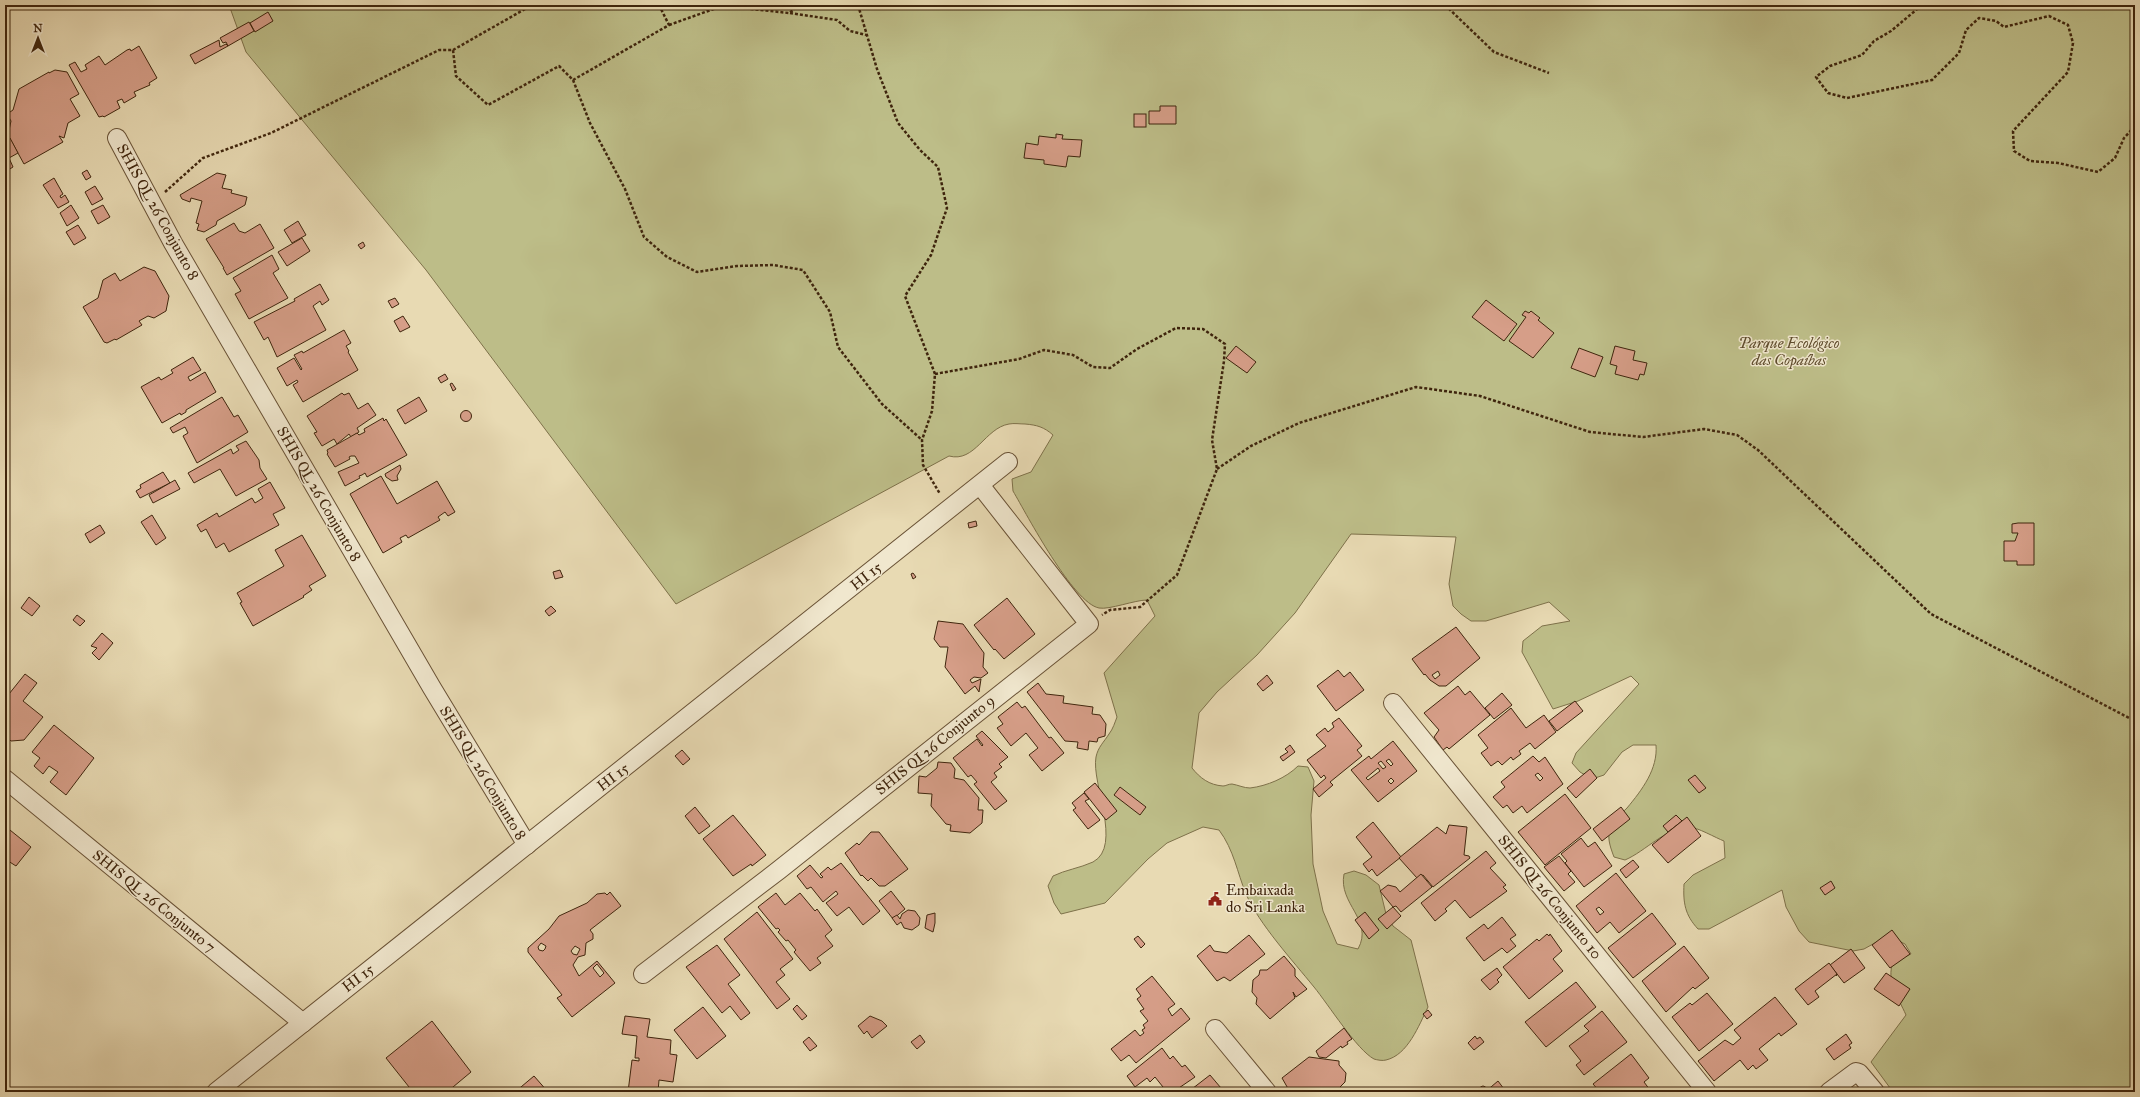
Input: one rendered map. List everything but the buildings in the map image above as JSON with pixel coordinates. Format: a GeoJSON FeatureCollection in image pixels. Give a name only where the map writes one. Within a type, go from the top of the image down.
{"type":"FeatureCollection","features":[{"type":"Feature","properties":{"kind":"street","name":"SHIS QL 26 Conjunto 8"},"geometry":{"type":"LineString","coordinates":[[117,138],[151,204],[428,681],[527,845]]}},
{"type":"Feature","properties":{"kind":"street","name":"HI 15"},"geometry":{"type":"LineString","coordinates":[[216,1092],[1008,462]]}},
{"type":"Feature","properties":{"kind":"street"},"geometry":{"type":"LineString","coordinates":[[980,485],[1089,624]]}},
{"type":"Feature","properties":{"kind":"street","name":"SHIS QI 26 Conjunto 9"},"geometry":{"type":"LineString","coordinates":[[643,974],[779,870],[1089,624]]}},
{"type":"Feature","properties":{"kind":"street","name":"SHIS QI 26 Conjunto 10"},"geometry":{"type":"LineString","coordinates":[[1393,703],[1707,1092]]}},
{"type":"Feature","properties":{"kind":"street","name":"SHIS QL 26 Conjunto 7"},"geometry":{"type":"LineString","coordinates":[[5,779],[303,1022]]}},
{"type":"Feature","properties":{"kind":"street"},"geometry":{"type":"LineString","coordinates":[[1215,1029],[1267,1092]]}},
{"type":"Feature","properties":{"kind":"street"},"geometry":{"type":"LineString","coordinates":[[1829,1092],[1855,1072],[1859,1073],[1875,1092]]}},
{"type":"Feature","properties":{"kind":"path"},"geometry":{"type":"LineString","coordinates":[[151,204],[203,158],[271,133],[439,50],[453,50],[532,5]]}},
{"type":"Feature","properties":{"kind":"path"},"geometry":{"type":"LineString","coordinates":[[659,5],[669,25]]}},
{"type":"Feature","properties":{"kind":"path"},"geometry":{"type":"LineString","coordinates":[[789,13],[800,5]]}},
{"type":"Feature","properties":{"kind":"path"},"geometry":{"type":"LineString","coordinates":[[858,5],[877,69],[898,123],[920,150],[938,167],[947,208],[931,255],[905,296],[935,374],[932,411],[922,440],[923,464],[949,510]]}},
{"type":"Feature","properties":{"kind":"path"},"geometry":{"type":"LineString","coordinates":[[1444,5],[1494,52],[1549,74]]}},
{"type":"Feature","properties":{"kind":"path"},"geometry":{"type":"LineString","coordinates":[[1922,5],[1891,31],[1874,41],[1862,55],[1830,66],[1816,77],[1828,93],[1847,98],[1932,80],[1959,53],[1966,30],[1979,18],[1996,21],[2004,27],[2049,16],[2068,25],[2073,43],[2068,72],[2013,131],[2014,151],[2030,162],[2058,163],[2098,172],[2115,158],[2124,138],[2135,126]]}},
{"type":"Feature","properties":{"kind":"path"},"geometry":{"type":"LineString","coordinates":[[573,80],[669,25],[722,6],[837,20],[850,31],[866,35]]}},
{"type":"Feature","properties":{"kind":"path"},"geometry":{"type":"LineString","coordinates":[[453,50],[456,76],[488,105],[559,66],[573,80],[590,123],[625,189],[644,237],[667,256],[697,272],[737,266],[773,265],[803,270],[830,312],[838,348],[882,404],[922,440]]}},
{"type":"Feature","properties":{"kind":"path"},"geometry":{"type":"LineString","coordinates":[[935,374],[1019,359],[1044,350],[1073,355],[1093,367],[1110,368],[1137,349],[1176,328],[1203,329],[1225,344],[1224,361],[1212,440],[1217,469],[1177,575],[1140,607],[1110,610],[1089,624]]}},
{"type":"Feature","properties":{"kind":"path"},"geometry":{"type":"LineString","coordinates":[[1217,469],[1251,446],[1299,423],[1416,387],[1480,396],[1590,432],[1644,437],[1704,430],[1736,435],[1758,450],[1931,614],[2131,719],[2135,718]]}},
{"type":"Feature","properties":{"kind":"green space","name":"Parque Ecológico das Copaíbas"},"geometry":{"type":"Polygon","coordinates":[[[229,5],[2135,5],[2135,1092],[1893,1092],[1871,1062],[1906,1015],[1894,989],[1891,976],[1893,962],[1911,954],[1905,944],[1893,938],[1882,939],[1864,949],[1853,951],[1809,942],[1799,931],[1786,907],[1782,890],[1709,929],[1698,929],[1690,919],[1686,908],[1684,884],[1693,875],[1725,858],[1724,841],[1692,827],[1680,828],[1672,831],[1625,860],[1614,857],[1609,842],[1610,829],[1616,819],[1627,808],[1648,779],[1652,771],[1656,754],[1656,745],[1633,745],[1622,752],[1604,775],[1592,779],[1580,772],[1572,763],[1576,753],[1639,684],[1631,676],[1578,701],[1553,709],[1522,652],[1523,641],[1542,626],[1570,621],[1549,602],[1486,621],[1471,621],[1461,614],[1453,606],[1449,584],[1456,537],[1351,534],[1295,613],[1257,655],[1217,692],[1199,713],[1192,768],[1198,775],[1209,783],[1223,786],[1232,784],[1250,788],[1276,781],[1298,766],[1308,767],[1314,781],[1311,815],[1313,864],[1323,911],[1337,944],[1358,949],[1362,939],[1362,929],[1359,920],[1346,894],[1344,885],[1344,874],[1354,871],[1366,875],[1379,885],[1386,914],[1393,926],[1411,940],[1428,1007],[1417,1030],[1407,1046],[1401,1052],[1386,1060],[1374,1059],[1367,1054],[1351,1037],[1259,918],[1246,894],[1232,853],[1219,830],[1203,827],[1167,843],[1148,859],[1105,903],[1061,914],[1054,903],[1048,886],[1053,876],[1093,862],[1102,854],[1105,842],[1106,829],[1096,768],[1096,757],[1100,747],[1112,730],[1117,717],[1104,673],[1155,616],[1147,600],[1103,608],[1099,608],[1088,603],[1064,575],[1013,491],[1012,479],[1031,472],[1053,435],[1043,428],[1033,425],[1009,424],[1001,427],[966,455],[958,457],[949,456],[676,604],[426,270],[246,52],[229,5]]]}},
{"type":"Feature","properties":{"kind":"place","name":"Embaixada do Sri Lanka"},"geometry":{"type":"Point","coordinates":[1215,899]}}]}
